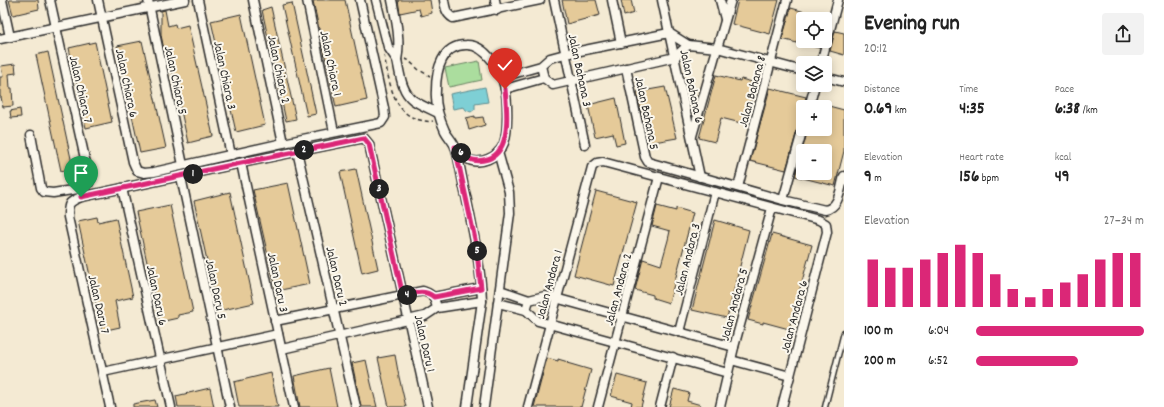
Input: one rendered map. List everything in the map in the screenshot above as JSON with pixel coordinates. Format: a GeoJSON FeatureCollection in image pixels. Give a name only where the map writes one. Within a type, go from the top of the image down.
{"type":"FeatureCollection","features":[{"type":"Feature","properties":{"kind":"street"},"geometry":{"type":"LineString","coordinates":[[2,0],[10,37]]}},
{"type":"Feature","properties":{"kind":"street","name":"Jalan Chiara 7"},"geometry":{"type":"LineString","coordinates":[[31,135],[41,188],[44,192],[53,193],[85,188],[89,183],[89,177],[50,0]]}},
{"type":"Feature","properties":{"kind":"street","name":"Jalan Chiara 6"},"geometry":{"type":"LineString","coordinates":[[98,0],[133,162],[137,171],[144,173],[154,172],[183,165]]}},
{"type":"Feature","properties":{"kind":"street"},"geometry":{"type":"LineString","coordinates":[[0,39],[102,18],[149,4],[185,0]]}},
{"type":"Feature","properties":{"kind":"street","name":"Jalan Chiara 3"},"geometry":{"type":"LineString","coordinates":[[198,0],[231,155]]}},
{"type":"Feature","properties":{"kind":"street","name":"Jalan Chiara 2"},"geometry":{"type":"LineString","coordinates":[[253,0],[283,143]]}},
{"type":"Feature","properties":{"kind":"street","name":"Jalan Chiara 1"},"geometry":{"type":"LineString","coordinates":[[307,0],[334,132]]}},
{"type":"Feature","properties":{"kind":"street"},"geometry":{"type":"LineString","coordinates":[[183,165],[381,123],[385,117],[360,0]]}},
{"type":"Feature","properties":{"kind":"street"},"geometry":{"type":"LineString","coordinates":[[376,0],[388,47],[397,60],[406,93],[413,100],[438,113]]}},
{"type":"Feature","properties":{"kind":"street"},"geometry":{"type":"LineString","coordinates":[[392,0],[399,50],[397,60]]}},
{"type":"Feature","properties":{"kind":"street"},"geometry":{"type":"LineString","coordinates":[[444,0],[446,10],[453,18],[459,18],[540,0]]}},
{"type":"Feature","properties":{"kind":"street"},"geometry":{"type":"LineString","coordinates":[[495,0],[497,10]]}},
{"type":"Feature","properties":{"kind":"street","name":"Jalan Bahana 3"},"geometry":{"type":"LineString","coordinates":[[554,0],[585,145]]}},
{"type":"Feature","properties":{"kind":"street"},"geometry":{"type":"LineString","coordinates":[[612,0],[622,43]]}},
{"type":"Feature","properties":{"kind":"street","name":"Jalan Bahana 6"},"geometry":{"type":"LineString","coordinates":[[662,0],[700,177]]}},
{"type":"Feature","properties":{"kind":"street"},"geometry":{"type":"LineString","coordinates":[[720,0],[726,19]]}},
{"type":"Feature","properties":{"kind":"street"},"geometry":{"type":"LineString","coordinates":[[692,138],[731,0]]}},
{"type":"Feature","properties":{"kind":"street","name":"Jalan Bahana 8"},"geometry":{"type":"LineString","coordinates":[[738,187],[787,0]]}},
{"type":"Feature","properties":{"kind":"street"},"geometry":{"type":"LineString","coordinates":[[823,56],[838,0]]}},
{"type":"Feature","properties":{"kind":"street","name":"Jalan Chiara 5"},"geometry":{"type":"LineString","coordinates":[[149,4],[183,165]]}},
{"type":"Feature","properties":{"kind":"street"},"geometry":{"type":"LineString","coordinates":[[383,27],[388,30],[396,26]]}},
{"type":"Feature","properties":{"kind":"street"},"geometry":{"type":"LineString","coordinates":[[502,77],[541,66],[550,58],[565,54],[669,33],[688,45],[717,48],[796,69]]}},
{"type":"Feature","properties":{"kind":"street"},"geometry":{"type":"LineString","coordinates":[[466,44],[482,49],[490,57],[502,77],[507,108],[503,144],[498,152],[492,157],[482,161],[475,161],[467,158],[455,147],[445,131],[438,113],[436,90],[437,80],[438,69],[443,57],[453,48],[466,44]]}},
{"type":"Feature","properties":{"kind":"street"},"geometry":{"type":"LineString","coordinates":[[541,66],[544,78],[553,85],[674,57],[688,45]]}},
{"type":"Feature","properties":{"kind":"street","name":"Jalan Bahana 5"},"geometry":{"type":"LineString","coordinates":[[626,68],[645,157],[648,162],[700,177]]}},
{"type":"Feature","properties":{"kind":"street"},"geometry":{"type":"LineString","coordinates":[[505,89],[544,78]]}},
{"type":"Feature","properties":{"kind":"street"},"geometry":{"type":"LineString","coordinates":[[832,79],[844,82]]}},
{"type":"Feature","properties":{"kind":"street"},"geometry":{"type":"LineString","coordinates":[[783,200],[801,136]]}},
{"type":"Feature","properties":{"kind":"street","name":"Jalan Daru 1"},"geometry":{"type":"LineString","coordinates":[[297,151],[361,138],[364,138],[369,144],[428,407]]}},
{"type":"Feature","properties":{"kind":"street"},"geometry":{"type":"LineString","coordinates":[[455,147],[476,244],[482,301],[467,407]]}},
{"type":"Feature","properties":{"kind":"street"},"geometry":{"type":"LineString","coordinates":[[122,188],[181,177],[297,151]]}},
{"type":"Feature","properties":{"kind":"street","name":"Jalan Daru 2"},"geometry":{"type":"LineString","coordinates":[[297,151],[356,407]]}},
{"type":"Feature","properties":{"kind":"street"},"geometry":{"type":"LineString","coordinates":[[484,407],[510,213],[509,192],[498,152]]}},
{"type":"Feature","properties":{"kind":"street","name":"Jalan Andara 1"},"geometry":{"type":"LineString","coordinates":[[528,407],[592,167],[596,163],[603,162],[659,177]]}},
{"type":"Feature","properties":{"kind":"street","name":"Jalan Daru 3"},"geometry":{"type":"LineString","coordinates":[[241,163],[294,407]]}},
{"type":"Feature","properties":{"kind":"street"},"geometry":{"type":"LineString","coordinates":[[700,177],[825,210],[831,209],[836,205],[844,176]]}},
{"type":"Feature","properties":{"kind":"street","name":"Jalan Daru 5"},"geometry":{"type":"LineString","coordinates":[[181,177],[230,407]]}},
{"type":"Feature","properties":{"kind":"street"},"geometry":{"type":"LineString","coordinates":[[659,177],[772,208]]}},
{"type":"Feature","properties":{"kind":"street","name":"Jalan Andara 2"},"geometry":{"type":"LineString","coordinates":[[598,407],[659,177]]}},
{"type":"Feature","properties":{"kind":"street","name":"Jalan Daru 7"},"geometry":{"type":"LineString","coordinates":[[110,407],[68,217],[68,206],[72,201],[81,197],[122,188]]}},
{"type":"Feature","properties":{"kind":"street","name":"Jalan Daru 6"},"geometry":{"type":"LineString","coordinates":[[122,188],[170,407]]}},
{"type":"Feature","properties":{"kind":"street","name":"Jalan Andara 3"},"geometry":{"type":"LineString","coordinates":[[679,332],[715,192]]}},
{"type":"Feature","properties":{"kind":"street","name":"Jalan Andara 6"},"geometry":{"type":"LineString","coordinates":[[772,208],[819,220],[826,224],[827,232],[782,407]]}},
{"type":"Feature","properties":{"kind":"street","name":"Jalan Andara 5"},"geometry":{"type":"LineString","coordinates":[[720,407],[734,347],[772,208]]}},
{"type":"Feature","properties":{"kind":"street"},"geometry":{"type":"LineString","coordinates":[[434,297],[481,288]]}},
{"type":"Feature","properties":{"kind":"street"},"geometry":{"type":"LineString","coordinates":[[500,290],[529,300],[545,296],[734,347]]}},
{"type":"Feature","properties":{"kind":"street"},"geometry":{"type":"LineString","coordinates":[[275,321],[423,291],[434,297],[437,308]]}},
{"type":"Feature","properties":{"kind":"street"},"geometry":{"type":"LineString","coordinates":[[526,310],[529,300]]}},
{"type":"Feature","properties":{"kind":"street"},"geometry":{"type":"LineString","coordinates":[[282,349],[425,316],[437,308],[482,301]]}},
{"type":"Feature","properties":{"kind":"street"},"geometry":{"type":"LineString","coordinates":[[498,303],[526,310],[538,321],[728,373]]}},
{"type":"Feature","properties":{"kind":"street"},"geometry":{"type":"LineString","coordinates":[[102,372],[278,334]]}},
{"type":"Feature","properties":{"kind":"street"},"geometry":{"type":"LineString","coordinates":[[660,407],[673,357]]}},
{"type":"Feature","properties":{"kind":"street"},"geometry":{"type":"LineString","coordinates":[[731,360],[790,376]]}},
{"type":"Feature","properties":{"kind":"lane"},"geometry":{"type":"LineString","coordinates":[[825,407],[842,350],[844,332]]}},
{"type":"Feature","properties":{"kind":"path"},"geometry":{"type":"LineString","coordinates":[[397,60],[408,60],[419,70],[437,80]]}},
{"type":"Feature","properties":{"kind":"green space"},"geometry":{"type":"Polygon","coordinates":[[[479,61],[482,80],[449,87],[445,68],[479,61]]]}},
{"type":"Feature","properties":{"kind":"water"},"geometry":{"type":"Polygon","coordinates":[[[485,87],[488,102],[475,104],[475,109],[471,112],[466,110],[464,107],[453,109],[450,94],[485,87]]]}},
{"type":"Feature","properties":{"kind":"building"},"geometry":{"type":"Polygon","coordinates":[[[9,0],[38,0],[39,9],[13,15],[9,0]]]}},
{"type":"Feature","properties":{"kind":"building"},"geometry":{"type":"Polygon","coordinates":[[[345,0],[367,100],[336,107],[313,1],[345,0]]]}},
{"type":"Feature","properties":{"kind":"building"},"geometry":{"type":"Polygon","coordinates":[[[398,0],[430,0],[432,13],[421,16],[419,9],[400,13],[398,0]]]}},
{"type":"Feature","properties":{"kind":"building"},"geometry":{"type":"Polygon","coordinates":[[[562,0],[596,0],[600,15],[567,24],[562,0]]]}},
{"type":"Feature","properties":{"kind":"building"},"geometry":{"type":"Polygon","coordinates":[[[621,0],[631,0],[634,13],[624,16],[621,0]]]}},
{"type":"Feature","properties":{"kind":"building"},"geometry":{"type":"Polygon","coordinates":[[[738,0],[779,0],[770,34],[732,24],[738,0]]]}},
{"type":"Feature","properties":{"kind":"building"},"geometry":{"type":"Polygon","coordinates":[[[292,3],[316,114],[307,116],[282,5],[292,3]]]}},
{"type":"Feature","properties":{"kind":"building"},"geometry":{"type":"Polygon","coordinates":[[[271,7],[296,119],[286,121],[262,10],[271,7]]]}},
{"type":"Feature","properties":{"kind":"building"},"geometry":{"type":"Polygon","coordinates":[[[791,8],[805,12],[796,12],[796,43],[782,39],[791,8]]]}},
{"type":"Feature","properties":{"kind":"building"},"geometry":{"type":"Polygon","coordinates":[[[165,10],[168,26],[175,24],[176,28],[188,25],[213,136],[188,143],[168,51],[165,55],[161,35],[161,11],[165,10]]]}},
{"type":"Feature","properties":{"kind":"building"},"geometry":{"type":"Polygon","coordinates":[[[241,14],[265,125],[236,132],[211,21],[241,14]]]}},
{"type":"Feature","properties":{"kind":"building"},"geometry":{"type":"Polygon","coordinates":[[[835,31],[844,33],[844,55],[830,51],[832,48],[835,31]]]}},
{"type":"Feature","properties":{"kind":"building"},"geometry":{"type":"Polygon","coordinates":[[[142,41],[166,148],[140,153],[117,46],[142,41]]]}},
{"type":"Feature","properties":{"kind":"building"},"geometry":{"type":"Polygon","coordinates":[[[95,42],[112,122],[86,128],[69,48],[95,42]]]}},
{"type":"Feature","properties":{"kind":"building"},"geometry":{"type":"Polygon","coordinates":[[[48,52],[73,168],[61,171],[36,55],[48,52]]]}},
{"type":"Feature","properties":{"kind":"building"},"geometry":{"type":"Polygon","coordinates":[[[15,64],[16,73],[9,74],[10,88],[12,88],[13,106],[3,107],[0,97],[0,77],[3,77],[1,66],[15,64]]]}},
{"type":"Feature","properties":{"kind":"building"},"geometry":{"type":"Polygon","coordinates":[[[716,75],[756,83],[745,124],[721,118],[715,142],[699,138],[716,75]]]}},
{"type":"Feature","properties":{"kind":"building"},"geometry":{"type":"Polygon","coordinates":[[[665,87],[677,138],[648,143],[637,92],[665,87]]]}},
{"type":"Feature","properties":{"kind":"building"},"geometry":{"type":"Polygon","coordinates":[[[770,88],[806,97],[805,100],[796,100],[796,134],[786,170],[750,161],[770,88]]]}},
{"type":"Feature","properties":{"kind":"building"},"geometry":{"type":"Polygon","coordinates":[[[616,98],[625,143],[616,145],[613,133],[595,137],[588,105],[616,98]]]}},
{"type":"Feature","properties":{"kind":"building"},"geometry":{"type":"Polygon","coordinates":[[[832,107],[844,110],[844,151],[835,186],[811,180],[832,180],[832,144],[804,144],[806,136],[832,136],[832,107]]]}},
{"type":"Feature","properties":{"kind":"building"},"geometry":{"type":"Polygon","coordinates":[[[20,109],[21,117],[11,118],[10,111],[20,109]]]}},
{"type":"Feature","properties":{"kind":"building"},"geometry":{"type":"Polygon","coordinates":[[[475,116],[475,118],[483,117],[485,125],[469,130],[466,118],[475,116]]]}},
{"type":"Feature","properties":{"kind":"building"},"geometry":{"type":"Polygon","coordinates":[[[356,169],[378,269],[362,273],[340,172],[356,169]]]}},
{"type":"Feature","properties":{"kind":"building"},"geometry":{"type":"Polygon","coordinates":[[[288,183],[310,284],[276,291],[253,190],[288,183]]]}},
{"type":"Feature","properties":{"kind":"building"},"geometry":{"type":"Polygon","coordinates":[[[596,191],[637,202],[614,286],[574,275],[596,191]]]}},
{"type":"Feature","properties":{"kind":"building"},"geometry":{"type":"Polygon","coordinates":[[[230,192],[254,303],[218,311],[194,201],[230,192]]]}},
{"type":"Feature","properties":{"kind":"building"},"geometry":{"type":"Polygon","coordinates":[[[170,205],[193,312],[178,315],[178,318],[160,322],[136,212],[170,205]]]}},
{"type":"Feature","properties":{"kind":"building"},"geometry":{"type":"Polygon","coordinates":[[[657,206],[676,211],[676,208],[693,213],[669,303],[653,298],[653,295],[635,290],[643,259],[661,265],[668,240],[670,231],[652,226],[657,206]]]}},
{"type":"Feature","properties":{"kind":"building"},"geometry":{"type":"Polygon","coordinates":[[[97,217],[98,222],[116,218],[133,297],[115,301],[120,327],[102,331],[78,221],[97,217]]]}},
{"type":"Feature","properties":{"kind":"building"},"geometry":{"type":"Polygon","coordinates":[[[715,220],[749,230],[727,318],[692,310],[715,220]]]}},
{"type":"Feature","properties":{"kind":"building"},"geometry":{"type":"Polygon","coordinates":[[[772,234],[812,245],[789,329],[763,322],[763,324],[748,320],[772,234]]]}},
{"type":"Feature","properties":{"kind":"building"},"geometry":{"type":"Polygon","coordinates":[[[395,355],[406,407],[389,407],[378,358],[395,355]]]}},
{"type":"Feature","properties":{"kind":"building"},"geometry":{"type":"Polygon","coordinates":[[[547,358],[558,361],[558,359],[591,370],[581,407],[534,407],[547,358]]]}},
{"type":"Feature","properties":{"kind":"building"},"geometry":{"type":"Polygon","coordinates":[[[366,360],[377,407],[361,407],[352,363],[366,360]]]}},
{"type":"Feature","properties":{"kind":"building"},"geometry":{"type":"Polygon","coordinates":[[[329,368],[337,407],[300,407],[294,376],[329,368]]]}},
{"type":"Feature","properties":{"kind":"building"},"geometry":{"type":"Polygon","coordinates":[[[271,373],[278,407],[239,407],[234,382],[271,373]]]}},
{"type":"Feature","properties":{"kind":"building"},"geometry":{"type":"Polygon","coordinates":[[[617,375],[647,383],[641,407],[631,407],[632,402],[611,396],[617,375]]]}},
{"type":"Feature","properties":{"kind":"building"},"geometry":{"type":"Polygon","coordinates":[[[210,388],[214,407],[178,407],[176,396],[210,388]]]}},
{"type":"Feature","properties":{"kind":"building"},"geometry":{"type":"Polygon","coordinates":[[[674,389],[689,393],[687,401],[701,405],[700,407],[669,407],[674,389]]]}},
{"type":"Feature","properties":{"kind":"building"},"geometry":{"type":"Polygon","coordinates":[[[155,400],[157,407],[133,407],[133,404],[155,400]]]}},
{"type":"Feature","properties":{"kind":"route"},"geometry":{"type":"LineString","coordinates":[[81,197],[364,138],[369,144],[403,296],[423,291],[434,297],[481,288],[476,244],[455,147],[467,158],[475,161],[482,161],[492,157],[498,152],[503,144],[505,135],[507,108],[505,89]]}}]}
